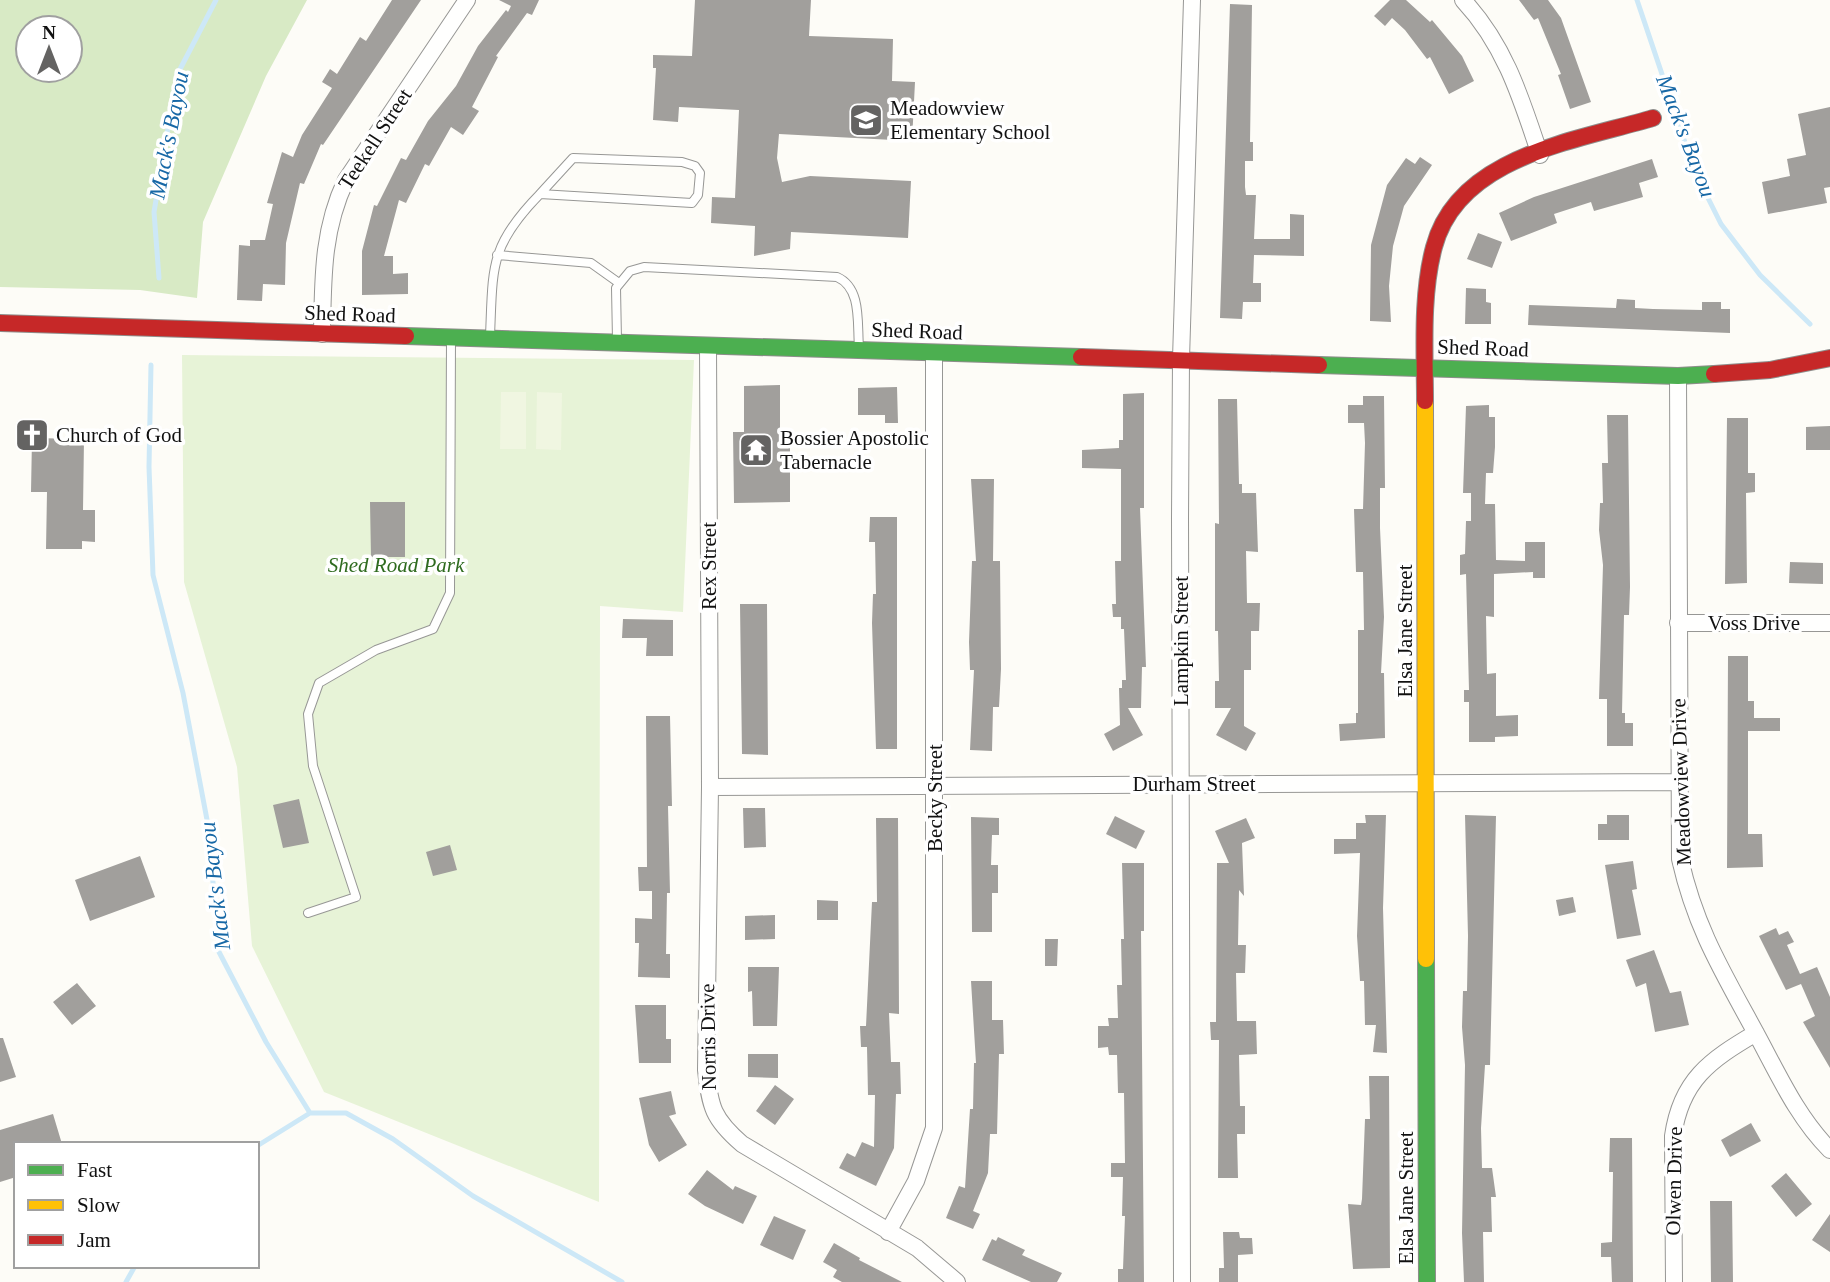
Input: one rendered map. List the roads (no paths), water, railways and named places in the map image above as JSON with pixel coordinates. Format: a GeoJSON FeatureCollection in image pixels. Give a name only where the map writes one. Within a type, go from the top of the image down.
{"type":"FeatureCollection","features":[{"type":"Feature","properties":{"kind":"street","name":"Teekell Street"},"geometry":{"type":"LineString","coordinates":[[322,334],[324,250],[335,201],[345,180],[467,0]]}},
{"type":"Feature","properties":{"kind":"street","name":"Lampkin Street"},"geometry":{"type":"LineString","coordinates":[[1182,1282],[1181,359],[1192,0]]}},
{"type":"Feature","properties":{"kind":"street"},"geometry":{"type":"LineString","coordinates":[[1462,0],[1480,19],[1505,58],[1540,155]]}},
{"type":"Feature","properties":{"kind":"street","name":"Elsa Jane Street"},"geometry":{"type":"LineString","coordinates":[[1427,1282],[1425,367],[1432,253],[1446,216],[1470,187],[1496,171],[1653,118]]}},
{"type":"Feature","properties":{"kind":"street","name":"Shed Road"},"geometry":{"type":"LineString","coordinates":[[0,323],[1678,376],[1770,370],[1830,358]]}},
{"type":"Feature","properties":{"kind":"street","name":"Rex Street"},"geometry":{"type":"LineString","coordinates":[[708,346],[710,787]]}},
{"type":"Feature","properties":{"kind":"street","name":"Becky Street"},"geometry":{"type":"LineString","coordinates":[[888,1232],[916,1181],[934,1128],[934,353]]}},
{"type":"Feature","properties":{"kind":"street","name":"Meadowview Drive"},"geometry":{"type":"LineString","coordinates":[[1678,376],[1680,859],[1689,898],[1719,970],[1787,1091],[1815,1135],[1830,1150]]}},
{"type":"Feature","properties":{"kind":"street","name":"Voss Drive"},"geometry":{"type":"LineString","coordinates":[[1678,623],[1830,624]]}},
{"type":"Feature","properties":{"kind":"street","name":"Durham Street"},"geometry":{"type":"LineString","coordinates":[[710,787],[1678,782]]}},
{"type":"Feature","properties":{"kind":"street","name":"Norris Drive"},"geometry":{"type":"LineString","coordinates":[[710,787],[706,1070],[709,1104],[724,1128],[742,1144],[940,1265],[957,1282]]}},
{"type":"Feature","properties":{"kind":"street","name":"Olwen Drive"},"geometry":{"type":"LineString","coordinates":[[1674,1282],[1673,1136],[1676,1113],[1698,1074],[1723,1053],[1756,1034]]}},
{"type":"Feature","properties":{"kind":"lane"},"geometry":{"type":"LineString","coordinates":[[490,339],[492,279],[502,239],[516,218],[573,158],[682,162],[695,166],[700,173],[698,195],[692,203],[540,194]]}},
{"type":"Feature","properties":{"kind":"lane"},"geometry":{"type":"LineString","coordinates":[[497,255],[591,263],[619,283]]}},
{"type":"Feature","properties":{"kind":"lane"},"geometry":{"type":"LineString","coordinates":[[617,343],[616,288],[630,271],[644,267],[837,277],[852,289],[859,350]]}},
{"type":"Feature","properties":{"kind":"lane"},"geometry":{"type":"LineString","coordinates":[[308,913],[356,897],[313,766],[308,714],[319,682],[376,650],[433,629],[450,593],[451,338]]}},
{"type":"Feature","properties":{"kind":"waterway","name":"Mack's Bayou"},"geometry":{"type":"LineString","coordinates":[[159,278],[154,212],[177,75],[216,0]]}},
{"type":"Feature","properties":{"kind":"waterway","name":"Mack's Bayou"},"geometry":{"type":"LineString","coordinates":[[1637,0],[1695,172],[1721,224],[1760,275],[1810,324]]}},
{"type":"Feature","properties":{"kind":"waterway","name":"Mack's Bayou"},"geometry":{"type":"LineString","coordinates":[[151,365],[149,467],[153,575],[183,693],[208,825],[219,952],[266,1042],[310,1113],[346,1113],[393,1139],[473,1196],[622,1282]]}},
{"type":"Feature","properties":{"kind":"waterway"},"geometry":{"type":"LineString","coordinates":[[259,1145],[310,1113]]}},
{"type":"Feature","properties":{"kind":"waterway"},"geometry":{"type":"LineString","coordinates":[[126,1282],[134,1268]]}},
{"type":"Feature","properties":{"kind":"place","name":"Meadowview Elementary School"},"geometry":{"type":"Point","coordinates":[866,120]}},
{"type":"Feature","properties":{"kind":"place","name":"Church of God"},"geometry":{"type":"Point","coordinates":[32,435]}},
{"type":"Feature","properties":{"kind":"place","name":"Bossier Apostolic Tabernacle"},"geometry":{"type":"Point","coordinates":[756,450]}},
{"type":"Feature","properties":{"kind":"park label","name":"Shed Road Park"},"geometry":{"type":"Point","coordinates":[396,565]}}]}
